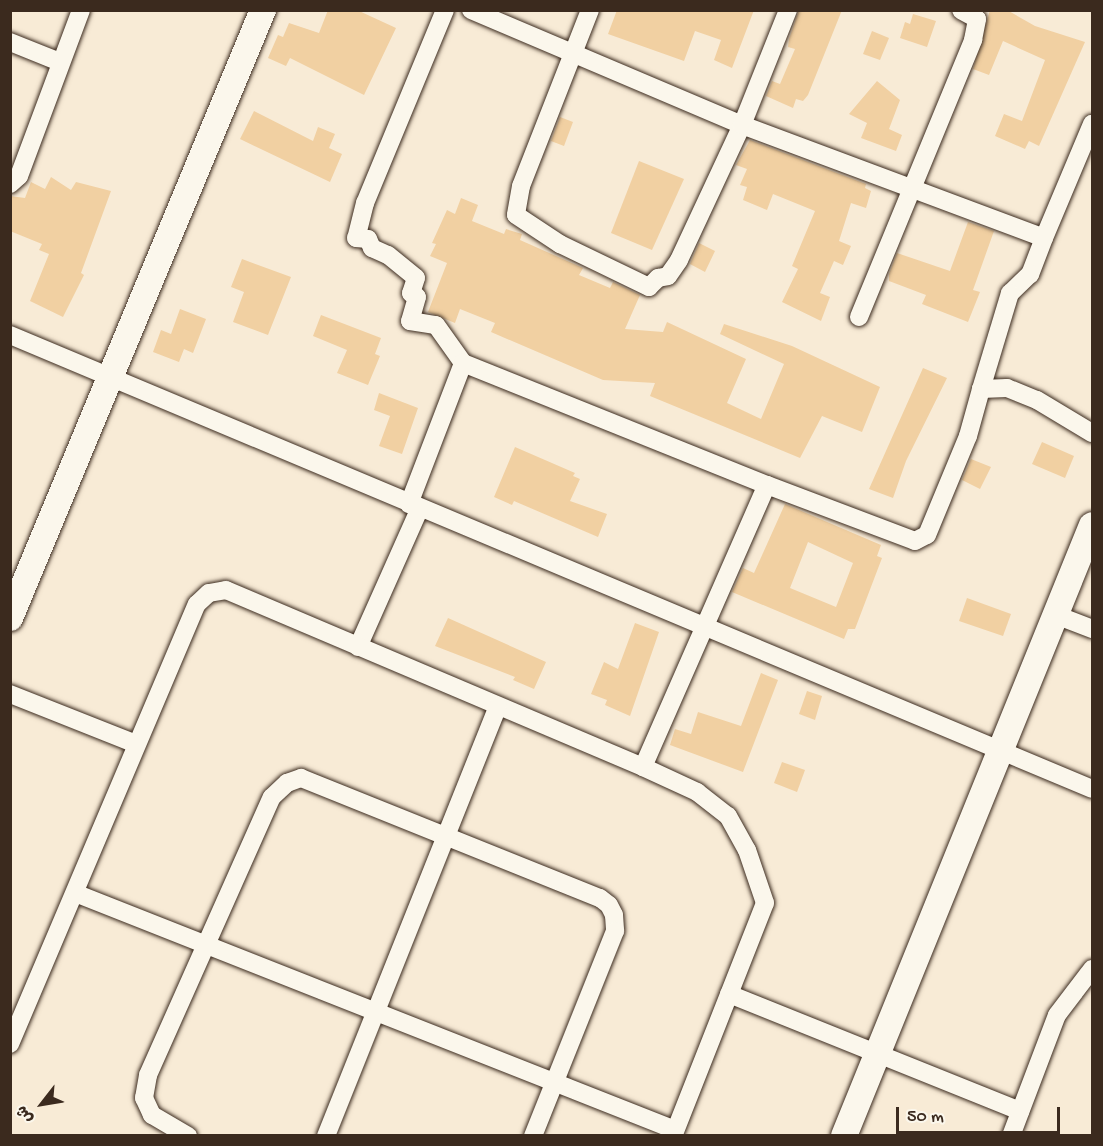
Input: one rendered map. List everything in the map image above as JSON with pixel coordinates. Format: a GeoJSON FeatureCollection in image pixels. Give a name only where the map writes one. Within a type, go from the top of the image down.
{"type":"FeatureCollection","features":[{"type":"Feature","properties":{"kind":"street"},"geometry":{"type":"LineString","coordinates":[[10,184],[19,176],[81,10]]}},
{"type":"Feature","properties":{"kind":"street"},"geometry":{"type":"LineString","coordinates":[[10,618],[263,10]]}},
{"type":"Feature","properties":{"kind":"street"},"geometry":{"type":"LineString","coordinates":[[445,10],[373,183],[356,238],[368,239],[372,248],[388,255],[416,278],[411,293],[417,297],[410,321],[436,326],[463,363],[891,535],[921,540],[927,535],[968,436],[1010,293],[1030,274],[1092,124]]}},
{"type":"Feature","properties":{"kind":"street"},"geometry":{"type":"LineString","coordinates":[[471,10],[742,125],[913,192],[1044,238]]}},
{"type":"Feature","properties":{"kind":"street"},"geometry":{"type":"LineString","coordinates":[[590,10],[521,186],[516,215],[560,244],[649,287],[658,278],[668,276],[679,260],[742,125],[788,10]]}},
{"type":"Feature","properties":{"kind":"street"},"geometry":{"type":"LineString","coordinates":[[859,317],[913,192],[961,62],[973,40],[977,19],[961,10]]}},
{"type":"Feature","properties":{"kind":"street"},"geometry":{"type":"LineString","coordinates":[[10,42],[60,62]]}},
{"type":"Feature","properties":{"kind":"street"},"geometry":{"type":"LineString","coordinates":[[10,335],[1092,789]]}},
{"type":"Feature","properties":{"kind":"street"},"geometry":{"type":"LineString","coordinates":[[358,647],[414,506],[463,363]]}},
{"type":"Feature","properties":{"kind":"street"},"geometry":{"type":"LineString","coordinates":[[981,389],[1007,388],[1037,400],[1092,433]]}},
{"type":"Feature","properties":{"kind":"street"},"geometry":{"type":"LineString","coordinates":[[643,767],[706,628],[766,485]]}},
{"type":"Feature","properties":{"kind":"street"},"geometry":{"type":"LineString","coordinates":[[844,1136],[880,1054],[1092,525]]}},
{"type":"Feature","properties":{"kind":"street"},"geometry":{"type":"LineString","coordinates":[[12,1036],[197,604],[208,593],[226,590],[697,792],[728,816],[747,850],[765,903],[674,1133],[556,1081],[206,947],[75,893]]}},
{"type":"Feature","properties":{"kind":"street"},"geometry":{"type":"LineString","coordinates":[[1056,615],[1092,629]]}},
{"type":"Feature","properties":{"kind":"street"},"geometry":{"type":"LineString","coordinates":[[10,694],[136,744]]}},
{"type":"Feature","properties":{"kind":"street"},"geometry":{"type":"LineString","coordinates":[[326,1136],[444,835],[498,707]]}},
{"type":"Feature","properties":{"kind":"street"},"geometry":{"type":"LineString","coordinates":[[188,1136],[152,1115],[144,1098],[148,1075],[272,797],[287,783],[302,778],[317,782],[600,898],[614,915],[615,931],[533,1136]]}},
{"type":"Feature","properties":{"kind":"street"},"geometry":{"type":"LineString","coordinates":[[1011,1136],[1057,1015],[1092,969]]}},
{"type":"Feature","properties":{"kind":"street"},"geometry":{"type":"LineString","coordinates":[[729,994],[1020,1111]]}},
{"type":"Feature","properties":{"kind":"building"},"geometry":{"type":"Polygon","coordinates":[[[328,10],[357,10],[396,28],[364,95],[290,58],[286,66],[268,58],[278,35],[283,37],[289,23],[319,33],[328,10]]]}},
{"type":"Feature","properties":{"kind":"building"},"geometry":{"type":"Polygon","coordinates":[[[617,10],[754,10],[732,68],[714,60],[721,40],[695,31],[684,61],[608,34],[617,10]]]}},
{"type":"Feature","properties":{"kind":"building"},"geometry":{"type":"Polygon","coordinates":[[[799,10],[842,10],[808,95],[803,101],[796,99],[793,108],[766,96],[772,81],[780,84],[795,49],[788,47],[799,10]]]}},
{"type":"Feature","properties":{"kind":"building"},"geometry":{"type":"Polygon","coordinates":[[[990,10],[1007,10],[1035,26],[1085,42],[1039,146],[1029,141],[1025,149],[995,136],[1004,114],[1022,121],[1045,60],[1003,41],[989,75],[973,69],[990,10]]]}},
{"type":"Feature","properties":{"kind":"building"},"geometry":{"type":"Polygon","coordinates":[[[913,14],[936,21],[927,47],[900,38],[905,22],[910,24],[913,14]]]}},
{"type":"Feature","properties":{"kind":"building"},"geometry":{"type":"Polygon","coordinates":[[[872,31],[889,38],[880,60],[863,54],[872,31]]]}},
{"type":"Feature","properties":{"kind":"building"},"geometry":{"type":"Polygon","coordinates":[[[877,81],[900,100],[889,129],[902,135],[896,151],[861,138],[867,123],[849,114],[877,81]]]}},
{"type":"Feature","properties":{"kind":"building"},"geometry":{"type":"Polygon","coordinates":[[[254,111],[313,141],[318,127],[335,134],[329,148],[342,154],[330,182],[240,139],[254,111]]]}},
{"type":"Feature","properties":{"kind":"building"},"geometry":{"type":"Polygon","coordinates":[[[560,117],[573,122],[564,146],[551,141],[560,117]]]}},
{"type":"Feature","properties":{"kind":"building"},"geometry":{"type":"Polygon","coordinates":[[[750,140],[866,184],[865,188],[871,191],[866,208],[851,203],[839,241],[851,246],[843,265],[834,261],[820,293],[830,297],[821,321],[782,302],[798,269],[792,266],[815,211],[773,194],[767,210],[743,200],[747,187],[740,185],[747,169],[736,165],[750,140]]]}},
{"type":"Feature","properties":{"kind":"building"},"geometry":{"type":"Polygon","coordinates":[[[639,161],[684,179],[652,250],[611,233],[639,161]]]}},
{"type":"Feature","properties":{"kind":"building"},"geometry":{"type":"Polygon","coordinates":[[[51,177],[71,190],[76,182],[111,191],[81,273],[84,275],[63,317],[30,301],[49,254],[39,250],[42,244],[10,231],[10,196],[25,198],[31,182],[45,189],[51,177]]]}},
{"type":"Feature","properties":{"kind":"building"},"geometry":{"type":"Polygon","coordinates":[[[461,198],[478,205],[472,221],[504,234],[506,229],[522,234],[520,240],[583,268],[579,275],[610,288],[613,282],[640,295],[625,329],[663,332],[667,322],[746,359],[727,403],[761,419],[784,364],[720,334],[724,324],[792,346],[880,387],[862,432],[822,416],[800,458],[650,396],[655,383],[603,380],[491,332],[495,323],[460,309],[455,323],[428,312],[447,263],[430,256],[436,244],[432,243],[447,210],[455,214],[461,198]]]}},
{"type":"Feature","properties":{"kind":"building"},"geometry":{"type":"Polygon","coordinates":[[[968,222],[994,231],[973,290],[980,292],[968,322],[922,304],[926,295],[889,281],[889,274],[897,253],[950,271],[968,222]]]}},
{"type":"Feature","properties":{"kind":"building"},"geometry":{"type":"Polygon","coordinates":[[[699,243],[715,251],[705,272],[690,264],[699,243]]]}},
{"type":"Feature","properties":{"kind":"building"},"geometry":{"type":"Polygon","coordinates":[[[242,259],[291,277],[268,335],[233,322],[244,292],[231,287],[242,259]]]}},
{"type":"Feature","properties":{"kind":"building"},"geometry":{"type":"Polygon","coordinates":[[[180,309],[206,319],[193,353],[184,349],[179,362],[153,352],[161,330],[171,334],[180,309]]]}},
{"type":"Feature","properties":{"kind":"building"},"geometry":{"type":"Polygon","coordinates":[[[321,315],[381,338],[375,354],[380,356],[368,385],[337,373],[347,350],[313,336],[321,315]]]}},
{"type":"Feature","properties":{"kind":"building"},"geometry":{"type":"Polygon","coordinates":[[[923,368],[947,378],[906,461],[893,498],[869,489],[923,368]]]}},
{"type":"Feature","properties":{"kind":"building"},"geometry":{"type":"Polygon","coordinates":[[[379,393],[418,408],[402,454],[379,446],[390,416],[374,410],[379,393]]]}},
{"type":"Feature","properties":{"kind":"building"},"geometry":{"type":"Polygon","coordinates":[[[1042,442],[1074,456],[1065,478],[1032,464],[1042,442]]]}},
{"type":"Feature","properties":{"kind":"building"},"geometry":{"type":"Polygon","coordinates":[[[515,447],[575,473],[573,476],[580,479],[570,501],[607,514],[598,537],[514,501],[512,505],[494,497],[515,447]]]}},
{"type":"Feature","properties":{"kind":"building"},"geometry":{"type":"Polygon","coordinates":[[[971,459],[991,467],[980,489],[962,480],[971,459]]]}},
{"type":"Feature","properties":{"kind":"building"},"geometry":{"type":"Polygon","coordinates":[[[785,504],[881,545],[877,556],[882,558],[855,629],[848,629],[844,639],[732,592],[743,568],[754,573],[785,504]],[[808,542],[790,588],[836,607],[853,563],[808,542]]]}},
{"type":"Feature","properties":{"kind":"building"},"geometry":{"type":"Polygon","coordinates":[[[967,598],[1011,614],[1003,636],[959,621],[967,598]]]}},
{"type":"Feature","properties":{"kind":"building"},"geometry":{"type":"Polygon","coordinates":[[[448,618],[546,662],[534,689],[513,680],[515,677],[435,646],[448,618]]]}},
{"type":"Feature","properties":{"kind":"building"},"geometry":{"type":"Polygon","coordinates":[[[635,623],[659,632],[630,716],[605,705],[607,700],[591,694],[604,662],[618,669],[635,623]]]}},
{"type":"Feature","properties":{"kind":"building"},"geometry":{"type":"Polygon","coordinates":[[[761,673],[778,680],[743,772],[670,745],[675,729],[691,734],[698,712],[741,726],[761,673]]]}},
{"type":"Feature","properties":{"kind":"building"},"geometry":{"type":"Polygon","coordinates":[[[807,691],[822,696],[815,720],[799,714],[807,691]]]}},
{"type":"Feature","properties":{"kind":"building"},"geometry":{"type":"Polygon","coordinates":[[[782,762],[805,770],[797,792],[774,783],[782,762]]]}}]}
